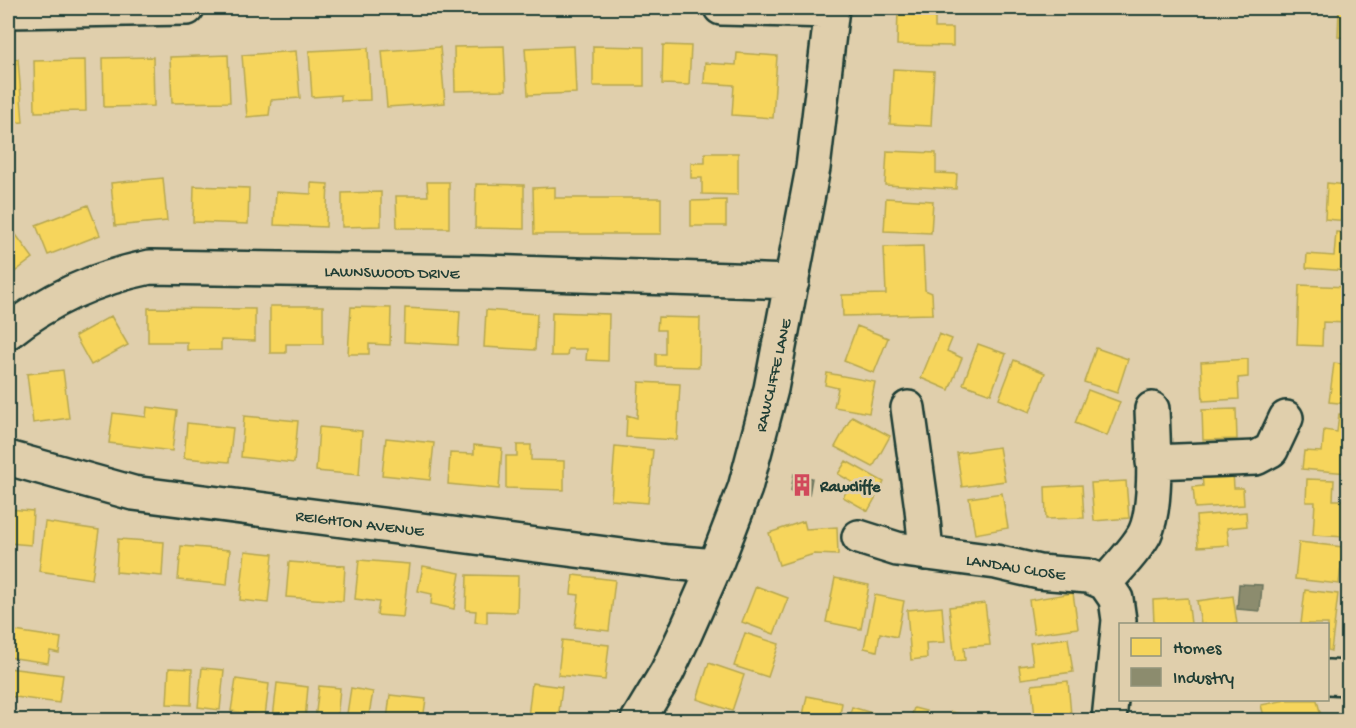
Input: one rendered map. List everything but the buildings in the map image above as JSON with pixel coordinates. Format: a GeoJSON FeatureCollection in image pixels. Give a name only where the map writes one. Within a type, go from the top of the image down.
{"type":"FeatureCollection","features":[{"type":"Feature","properties":{"kind":"street"},"geometry":{"type":"LineString","coordinates":[[8,12],[187,8]]}},
{"type":"Feature","properties":{"kind":"street"},"geometry":{"type":"LineString","coordinates":[[721,8],[832,9]]}},
{"type":"Feature","properties":{"kind":"street","name":"RAWCLIFFE LANE"},"geometry":{"type":"LineString","coordinates":[[638,720],[666,672],[715,566],[748,477],[771,389],[813,168],[832,9]]}},
{"type":"Feature","properties":{"kind":"street","name":"LAWNSWOOD DRIVE"},"geometry":{"type":"LineString","coordinates":[[8,332],[51,301],[116,275],[150,267],[483,272],[792,282]]}},
{"type":"Feature","properties":{"kind":"street"},"geometry":{"type":"LineString","coordinates":[[908,408],[925,439],[926,553]]}},
{"type":"Feature","properties":{"kind":"street"},"geometry":{"type":"LineString","coordinates":[[1114,701],[1119,620],[1116,598],[1105,584],[1145,533],[1151,511],[1152,409]]}},
{"type":"Feature","properties":{"kind":"street"},"geometry":{"type":"LineString","coordinates":[[1153,462],[1257,458],[1271,450],[1286,418]]}},
{"type":"Feature","properties":{"kind":"street","name":"REIGHTON AVENUE"},"geometry":{"type":"LineString","coordinates":[[8,458],[134,492],[715,566]]}},
{"type":"Feature","properties":{"kind":"street","name":"LANDAU CLOSE"},"geometry":{"type":"LineString","coordinates":[[859,537],[897,549],[996,562],[1039,572],[1088,576],[1105,584]]}},
{"type":"Feature","properties":{"kind":"street"},"geometry":{"type":"LineString","coordinates":[[1329,677],[1348,678]]}},
{"type":"Feature","properties":{"kind":"place","name":"Rawcliffe"},"geometry":{"type":"Point","coordinates":[802,485]}}]}
